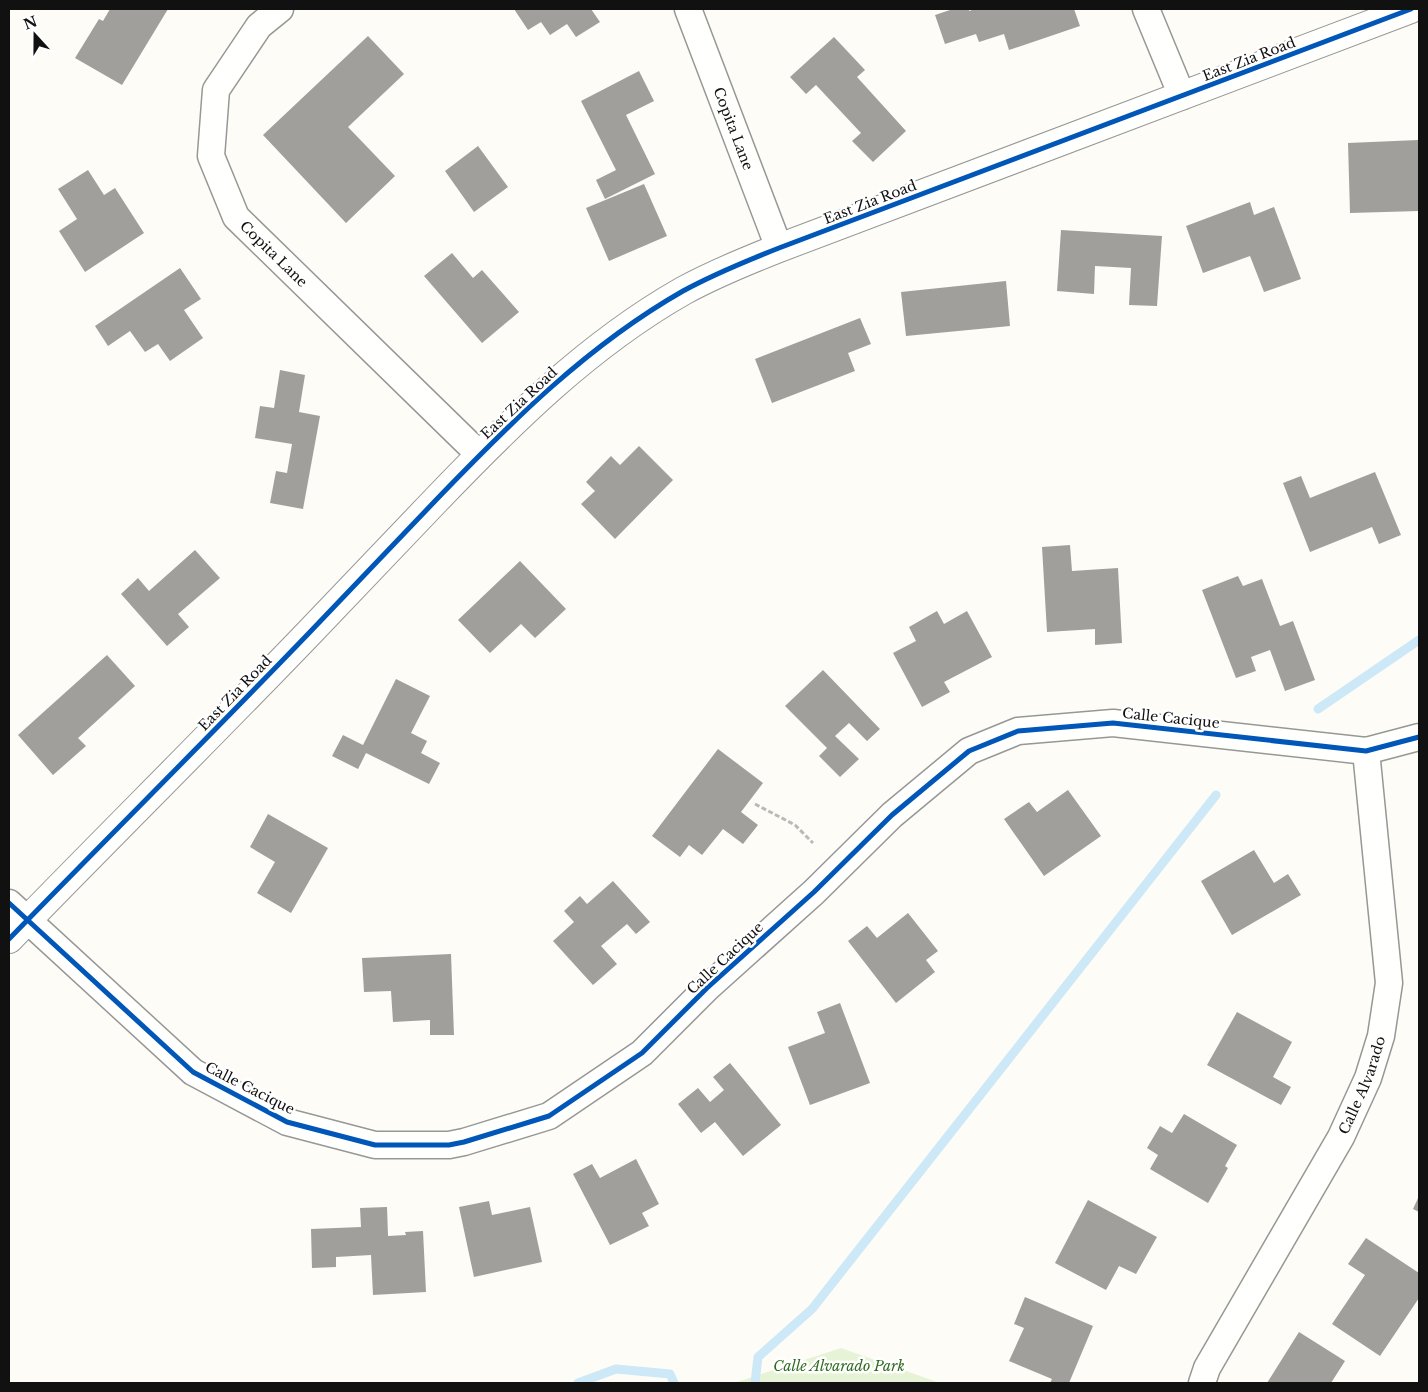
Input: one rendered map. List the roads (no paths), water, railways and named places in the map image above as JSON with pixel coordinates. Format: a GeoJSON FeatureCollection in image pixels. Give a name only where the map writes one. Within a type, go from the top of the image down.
{"type":"FeatureCollection","features":[{"type":"Feature","properties":{"kind":"street","name":"Copita Lane"},"geometry":{"type":"LineString","coordinates":[[280,9],[259,26],[216,90],[211,156],[236,216],[480,455]]}},
{"type":"Feature","properties":{"kind":"street","name":"Copita Lane"},"geometry":{"type":"LineString","coordinates":[[688,9],[778,248]]}},
{"type":"Feature","properties":{"kind":"street"},"geometry":{"type":"LineString","coordinates":[[1146,9],[1182,96]]}},
{"type":"Feature","properties":{"kind":"street","name":"East Zia Road"},"geometry":{"type":"LineString","coordinates":[[9,940],[18,912],[262,682],[480,455],[556,383],[607,342],[683,292],[729,269],[778,248],[1411,9]]}},
{"type":"Feature","properties":{"kind":"street","name":"Calle Cacique"},"geometry":{"type":"LineString","coordinates":[[18,912],[194,1072],[287,1122],[375,1145],[449,1145],[549,1116],[642,1053],[707,988],[814,892],[892,815],[969,751],[1018,732],[1113,723],[1366,751],[1419,737]]}},
{"type":"Feature","properties":{"kind":"street","name":"Calle Alvarado"},"geometry":{"type":"LineString","coordinates":[[1202,1383],[1207,1368],[1341,1137],[1368,1078],[1381,1036],[1389,983],[1366,751]]}},
{"type":"Feature","properties":{"kind":"waterway"},"geometry":{"type":"LineString","coordinates":[[1318,709],[1419,640]]}},
{"type":"Feature","properties":{"kind":"waterway"},"geometry":{"type":"LineString","coordinates":[[755,1383],[758,1357],[812,1309],[1216,795]]}},
{"type":"Feature","properties":{"kind":"waterway"},"geometry":{"type":"LineString","coordinates":[[578,1383],[616,1369],[670,1374],[674,1383]]}},
{"type":"Feature","properties":{"kind":"park label","name":"Calle Alvarado Park"},"geometry":{"type":"Point","coordinates":[839,1366]}}]}
